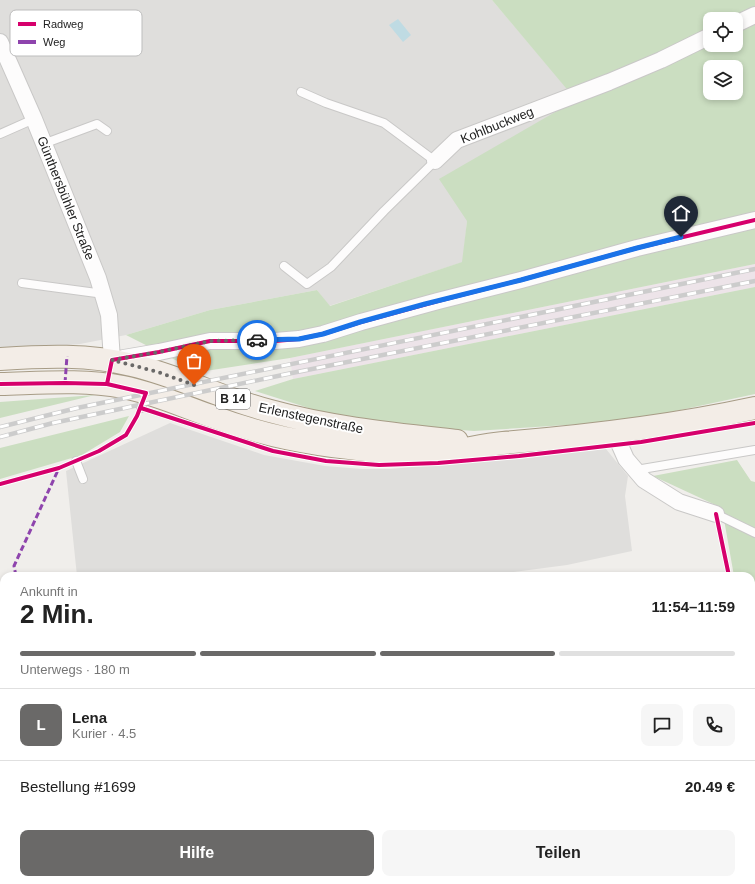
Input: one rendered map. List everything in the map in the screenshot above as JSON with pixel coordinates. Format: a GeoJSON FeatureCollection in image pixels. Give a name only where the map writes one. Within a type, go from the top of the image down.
{"type":"FeatureCollection","features":[{"type":"Feature","properties":{"kind":"main road","name":"Erlenstegenstraße"},"geometry":{"type":"LineString","coordinates":[[0,359],[67,356],[112,360],[158,372],[268,411],[321,423],[356,439],[394,452],[438,453],[484,444],[564,438],[616,432],[671,424],[755,408]]}},
{"type":"Feature","properties":{"kind":"main road"},"geometry":{"type":"LineString","coordinates":[[107,384],[112,360]]}},
{"type":"Feature","properties":{"kind":"main road","name":"Erlenstegenstraße"},"geometry":{"type":"LineString","coordinates":[[0,384],[107,384],[143,400],[213,417],[276,436],[317,444],[356,439]]}},
{"type":"Feature","properties":{"kind":"street"},"geometry":{"type":"LineString","coordinates":[[743,21],[755,15]]}},
{"type":"Feature","properties":{"kind":"street","name":"Kohlbuckweg"},"geometry":{"type":"LineString","coordinates":[[435,161],[457,140],[609,82],[661,60],[703,39]]}},
{"type":"Feature","properties":{"kind":"street","name":"Günthersbühler Straße"},"geometry":{"type":"LineString","coordinates":[[0,42],[34,119],[104,294],[109,315],[112,360]]}},
{"type":"Feature","properties":{"kind":"street"},"geometry":{"type":"LineString","coordinates":[[112,360],[210,341],[276,341],[299,339],[323,334],[360,322],[637,248],[755,220]]}},
{"type":"Feature","properties":{"kind":"street"},"geometry":{"type":"LineString","coordinates":[[616,432],[626,459],[644,480],[656,489],[679,502],[716,514]]}},
{"type":"Feature","properties":{"kind":"lane"},"geometry":{"type":"LineString","coordinates":[[301,92],[326,103],[384,123],[435,161]]}},
{"type":"Feature","properties":{"kind":"lane"},"geometry":{"type":"LineString","coordinates":[[0,134],[34,119]]}},
{"type":"Feature","properties":{"kind":"lane"},"geometry":{"type":"LineString","coordinates":[[43,144],[97,124],[106,131]]}},
{"type":"Feature","properties":{"kind":"lane","name":"Kohlbuckweg"},"geometry":{"type":"LineString","coordinates":[[284,266],[307,284],[332,267],[384,211],[435,161]]}},
{"type":"Feature","properties":{"kind":"lane"},"geometry":{"type":"LineString","coordinates":[[22,283],[104,294]]}},
{"type":"Feature","properties":{"kind":"lane"},"geometry":{"type":"LineString","coordinates":[[635,470],[755,450]]}},
{"type":"Feature","properties":{"kind":"lane"},"geometry":{"type":"LineString","coordinates":[[76,461],[83,479]]}},
{"type":"Feature","properties":{"kind":"lane"},"geometry":{"type":"LineString","coordinates":[[716,514],[755,533]]}},
{"type":"Feature","properties":{"kind":"shaded area"},"geometry":{"type":"Polygon","coordinates":[[[0,0],[492,0],[577,100],[467,221],[463,262],[329,306],[317,290],[210,310],[126,335],[80,344],[0,351],[0,0]]]}},
{"type":"Feature","properties":{"kind":"shaded area"},"geometry":{"type":"Polygon","coordinates":[[[755,264],[755,287],[293,379],[290,358],[755,264]]]}},
{"type":"Feature","properties":{"kind":"shaded area"},"geometry":{"type":"Polygon","coordinates":[[[170,423],[264,455],[325,466],[362,469],[390,469],[606,449],[628,476],[625,496],[632,551],[567,565],[513,572],[77,572],[66,471],[170,423]]]}},
{"type":"Feature","properties":{"kind":"green space"},"geometry":{"type":"Polygon","coordinates":[[[492,0],[755,0],[755,264],[290,358],[199,372],[126,335],[210,310],[317,290],[330,306],[462,262],[467,221],[439,179],[576,100],[492,0]]]}},
{"type":"Feature","properties":{"kind":"green space"},"geometry":{"type":"Polygon","coordinates":[[[755,287],[755,394],[629,421],[474,431],[407,426],[334,416],[255,391],[293,379],[755,287]]]}},
{"type":"Feature","properties":{"kind":"green space"},"geometry":{"type":"Polygon","coordinates":[[[95,395],[0,418],[0,402],[95,395]]]}},
{"type":"Feature","properties":{"kind":"green space"},"geometry":{"type":"Polygon","coordinates":[[[129,416],[120,432],[82,455],[0,479],[0,448],[129,416]]]}},
{"type":"Feature","properties":{"kind":"green space"},"geometry":{"type":"Polygon","coordinates":[[[737,460],[751,481],[755,482],[755,572],[733,572],[722,508],[653,476],[737,460]]]}},
{"type":"Feature","properties":{"kind":"water"},"geometry":{"type":"Polygon","coordinates":[[[398,19],[411,35],[403,42],[389,25],[398,19]]]}},
{"type":"Feature","properties":{"kind":"railway"},"geometry":{"type":"LineString","coordinates":[[0,427],[77,408],[755,269]]}},
{"type":"Feature","properties":{"kind":"railway"},"geometry":{"type":"LineString","coordinates":[[0,437],[53,423],[292,373],[755,281]]}},
{"type":"Feature","properties":{"kind":"marked path"},"geometry":{"type":"LineString","coordinates":[[65,383],[67,356]]}},
{"type":"Feature","properties":{"kind":"marked path"},"geometry":{"type":"LineString","coordinates":[[15,572],[14,566],[59,468]]}},
{"type":"Feature","properties":{"kind":"cycle path"},"geometry":{"type":"LineString","coordinates":[[107,384],[112,360],[210,341],[275,341],[299,339],[323,334],[361,322],[637,248],[755,220]]}},
{"type":"Feature","properties":{"kind":"cycle path"},"geometry":{"type":"LineString","coordinates":[[0,384],[107,384],[146,393],[137,416],[126,435],[99,451],[59,468],[0,484]]}},
{"type":"Feature","properties":{"kind":"cycle path"},"geometry":{"type":"LineString","coordinates":[[141,408],[273,451],[326,461],[379,465],[438,463],[519,456],[641,442],[755,423]]}},
{"type":"Feature","properties":{"kind":"cycle path"},"geometry":{"type":"LineString","coordinates":[[716,514],[728,572]]}},
{"type":"Feature","properties":{"kind":"way so far"},"geometry":{"type":"LineString","coordinates":[[194,385],[158,372],[112,360],[210,341],[257,340]]}},
{"type":"Feature","properties":{"kind":"route"},"geometry":{"type":"LineString","coordinates":[[257,340],[276,341],[299,339],[323,334],[425,304],[681,237]]}}]}
